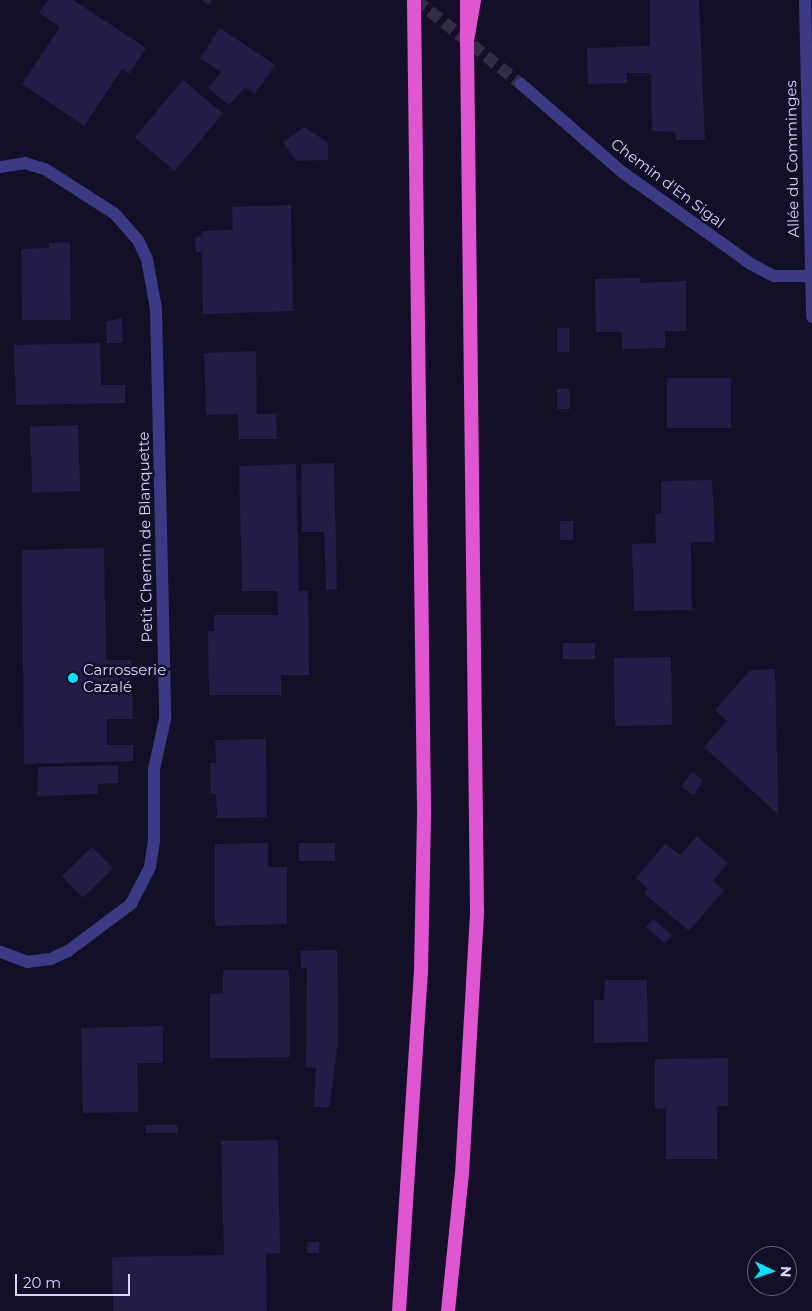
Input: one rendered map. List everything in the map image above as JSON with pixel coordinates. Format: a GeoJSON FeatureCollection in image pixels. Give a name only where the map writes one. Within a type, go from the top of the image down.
{"type":"FeatureCollection","features":[{"type":"Feature","properties":{"kind":"highway"},"geometry":{"type":"LineString","coordinates":[[400,1311],[421,972],[424,809],[413,0]]}},
{"type":"Feature","properties":{"kind":"highway"},"geometry":{"type":"LineString","coordinates":[[448,1311],[462,1174],[477,910],[467,0]]}},
{"type":"Feature","properties":{"kind":"highway"},"geometry":{"type":"LineString","coordinates":[[467,41],[474,0]]}},
{"type":"Feature","properties":{"kind":"street","name":"Allée du Comminges"},"geometry":{"type":"LineString","coordinates":[[805,0],[812,317]]}},
{"type":"Feature","properties":{"kind":"street","name":"Chemin d'En Sigal"},"geometry":{"type":"LineString","coordinates":[[521,84],[622,172],[751,264],[774,276],[811,276]]}},
{"type":"Feature","properties":{"kind":"street","name":"Petit Chemin de Blanquette"},"geometry":{"type":"LineString","coordinates":[[0,167],[25,163],[45,169],[114,214],[138,240],[147,259],[156,309],[165,719],[154,769],[152,859],[140,889],[131,904],[104,926],[51,959],[28,962],[0,952]]}},
{"type":"Feature","properties":{"kind":"building"},"geometry":{"type":"Polygon","coordinates":[[[48,0],[73,0],[146,48],[129,74],[122,69],[84,126],[22,84],[60,27],[39,13],[48,0]]]}},
{"type":"Feature","properties":{"kind":"building"},"geometry":{"type":"Polygon","coordinates":[[[201,0],[212,0],[209,5],[201,0]]]}},
{"type":"Feature","properties":{"kind":"building"},"geometry":{"type":"Polygon","coordinates":[[[650,0],[699,0],[705,140],[676,140],[675,132],[652,131],[651,73],[627,73],[627,83],[588,84],[587,48],[650,46],[650,0]]]}},
{"type":"Feature","properties":{"kind":"building"},"geometry":{"type":"Polygon","coordinates":[[[220,28],[275,65],[255,94],[245,87],[229,105],[208,88],[221,72],[200,58],[220,28]]]}},
{"type":"Feature","properties":{"kind":"building"},"geometry":{"type":"Polygon","coordinates":[[[183,80],[223,113],[175,171],[135,137],[183,80]]]}},
{"type":"Feature","properties":{"kind":"building"},"geometry":{"type":"Polygon","coordinates":[[[304,127],[328,143],[328,160],[296,161],[283,142],[304,127]]]}},
{"type":"Feature","properties":{"kind":"building"},"geometry":{"type":"Polygon","coordinates":[[[291,205],[293,311],[203,314],[202,252],[196,252],[195,237],[202,236],[202,231],[233,230],[232,207],[291,205]]]}},
{"type":"Feature","properties":{"kind":"building"},"geometry":{"type":"Polygon","coordinates":[[[70,242],[71,320],[22,320],[21,249],[49,248],[49,243],[70,242]]]}},
{"type":"Feature","properties":{"kind":"building"},"geometry":{"type":"Polygon","coordinates":[[[640,278],[641,283],[686,281],[686,331],[665,331],[665,348],[622,349],[622,332],[596,332],[595,279],[640,278]]]}},
{"type":"Feature","properties":{"kind":"building"},"geometry":{"type":"Polygon","coordinates":[[[122,318],[123,343],[107,343],[106,322],[122,318]]]}},
{"type":"Feature","properties":{"kind":"building"},"geometry":{"type":"Polygon","coordinates":[[[557,328],[569,328],[569,352],[557,352],[557,328]]]}},
{"type":"Feature","properties":{"kind":"building"},"geometry":{"type":"Polygon","coordinates":[[[100,343],[101,385],[125,385],[125,403],[16,405],[14,345],[100,343]]]}},
{"type":"Feature","properties":{"kind":"building"},"geometry":{"type":"Polygon","coordinates":[[[256,351],[257,414],[276,414],[277,439],[239,439],[238,414],[206,415],[204,353],[256,351]]]}},
{"type":"Feature","properties":{"kind":"building"},"geometry":{"type":"Polygon","coordinates":[[[667,378],[731,378],[731,428],[667,428],[667,378]]]}},
{"type":"Feature","properties":{"kind":"building"},"geometry":{"type":"Polygon","coordinates":[[[557,389],[570,389],[570,409],[557,409],[557,389]]]}},
{"type":"Feature","properties":{"kind":"building"},"geometry":{"type":"Polygon","coordinates":[[[78,425],[80,491],[32,493],[30,427],[78,425]]]}},
{"type":"Feature","properties":{"kind":"building"},"geometry":{"type":"Polygon","coordinates":[[[334,463],[337,589],[326,590],[324,532],[302,532],[301,464],[334,463]]]}},
{"type":"Feature","properties":{"kind":"building"},"geometry":{"type":"Polygon","coordinates":[[[296,464],[299,591],[308,590],[309,675],[281,675],[281,695],[209,695],[208,631],[214,631],[214,615],[278,615],[277,591],[242,591],[239,466],[296,464]]]}},
{"type":"Feature","properties":{"kind":"building"},"geometry":{"type":"Polygon","coordinates":[[[712,480],[715,537],[713,542],[691,542],[692,610],[634,611],[632,544],[656,543],[655,514],[661,513],[661,481],[712,480]]]}},
{"type":"Feature","properties":{"kind":"building"},"geometry":{"type":"Polygon","coordinates":[[[560,521],[573,521],[573,540],[560,540],[560,521]]]}},
{"type":"Feature","properties":{"kind":"building"},"geometry":{"type":"Polygon","coordinates":[[[104,548],[106,660],[131,660],[133,719],[107,719],[107,745],[133,745],[133,761],[24,764],[22,550],[104,548]]]}},
{"type":"Feature","properties":{"kind":"building"},"geometry":{"type":"Polygon","coordinates":[[[563,643],[595,643],[595,659],[563,659],[563,643]]]}},
{"type":"Feature","properties":{"kind":"building"},"geometry":{"type":"Polygon","coordinates":[[[671,657],[672,725],[615,726],[614,658],[671,657]]]}},
{"type":"Feature","properties":{"kind":"building"},"geometry":{"type":"Polygon","coordinates":[[[775,669],[778,814],[704,747],[727,721],[715,710],[750,670],[775,669]]]}},
{"type":"Feature","properties":{"kind":"building"},"geometry":{"type":"Polygon","coordinates":[[[266,739],[267,817],[217,818],[216,794],[211,794],[210,763],[216,763],[215,740],[266,739]]]}},
{"type":"Feature","properties":{"kind":"building"},"geometry":{"type":"Polygon","coordinates":[[[118,765],[118,783],[97,784],[98,794],[37,796],[38,767],[118,765]]]}},
{"type":"Feature","properties":{"kind":"building"},"geometry":{"type":"Polygon","coordinates":[[[692,772],[703,780],[694,795],[681,787],[692,772]]]}},
{"type":"Feature","properties":{"kind":"building"},"geometry":{"type":"Polygon","coordinates":[[[696,836],[728,863],[713,881],[724,890],[689,931],[644,893],[648,889],[636,878],[665,844],[681,855],[696,836]]]}},
{"type":"Feature","properties":{"kind":"building"},"geometry":{"type":"Polygon","coordinates":[[[268,843],[268,867],[287,867],[287,924],[215,926],[215,844],[268,843]]]}},
{"type":"Feature","properties":{"kind":"building"},"geometry":{"type":"Polygon","coordinates":[[[299,843],[335,843],[335,861],[299,861],[299,843]]]}},
{"type":"Feature","properties":{"kind":"building"},"geometry":{"type":"Polygon","coordinates":[[[92,847],[113,869],[83,898],[62,876],[92,847]]]}},
{"type":"Feature","properties":{"kind":"building"},"geometry":{"type":"Polygon","coordinates":[[[653,919],[672,935],[665,943],[646,927],[653,919]]]}},
{"type":"Feature","properties":{"kind":"building"},"geometry":{"type":"Polygon","coordinates":[[[337,950],[338,1040],[330,1107],[314,1107],[316,1068],[306,1067],[307,968],[301,968],[300,951],[337,950]]]}},
{"type":"Feature","properties":{"kind":"building"},"geometry":{"type":"Polygon","coordinates":[[[223,970],[289,970],[290,1057],[210,1058],[210,994],[223,993],[223,970]]]}},
{"type":"Feature","properties":{"kind":"building"},"geometry":{"type":"Polygon","coordinates":[[[605,980],[647,980],[648,1042],[594,1043],[594,1000],[604,1000],[605,980]]]}},
{"type":"Feature","properties":{"kind":"building"},"geometry":{"type":"Polygon","coordinates":[[[163,1026],[163,1063],[137,1063],[138,1112],[83,1113],[81,1028],[163,1026]]]}},
{"type":"Feature","properties":{"kind":"building"},"geometry":{"type":"Polygon","coordinates":[[[728,1058],[728,1106],[717,1106],[717,1159],[666,1159],[666,1108],[655,1109],[655,1059],[728,1058]]]}},
{"type":"Feature","properties":{"kind":"building"},"geometry":{"type":"Polygon","coordinates":[[[146,1125],[178,1125],[178,1133],[146,1133],[146,1125]]]}},
{"type":"Feature","properties":{"kind":"building"},"geometry":{"type":"Polygon","coordinates":[[[278,1140],[280,1253],[266,1254],[267,1311],[113,1311],[112,1257],[224,1255],[221,1141],[278,1140]]]}},
{"type":"Feature","properties":{"kind":"building"},"geometry":{"type":"Polygon","coordinates":[[[307,1242],[319,1242],[319,1253],[307,1253],[307,1242]]]}},
{"type":"Feature","properties":{"kind":"tunnel"},"geometry":{"type":"LineString","coordinates":[[416,0],[521,84]]}},
{"type":"Feature","properties":{"kind":"place","name":"Carrosserie Cazalé"},"geometry":{"type":"Point","coordinates":[73,678]}}]}
